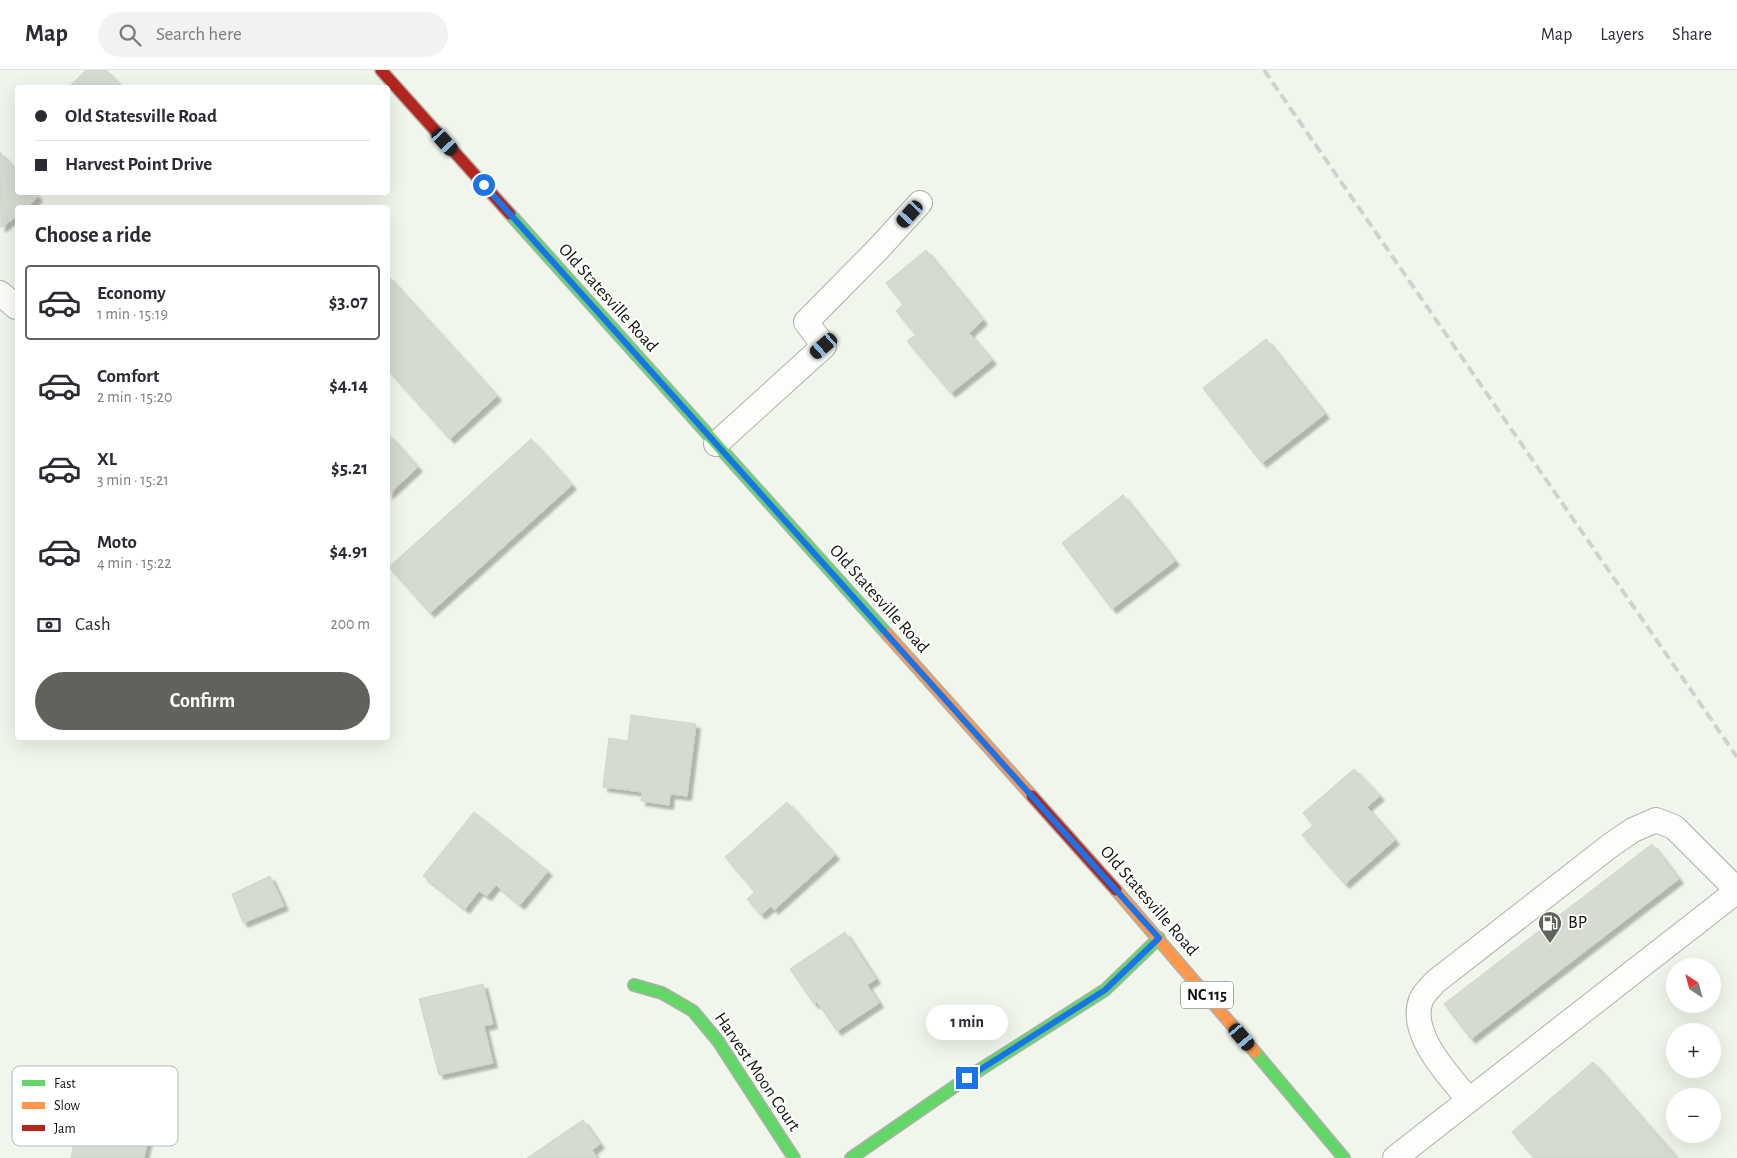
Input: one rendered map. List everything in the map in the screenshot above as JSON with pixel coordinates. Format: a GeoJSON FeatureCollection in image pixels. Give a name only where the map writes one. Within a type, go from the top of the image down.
{"type":"FeatureCollection","features":[{"type":"Feature","properties":{"kind":"main road","name":"Old Statesville Road"},"geometry":{"type":"LineString","coordinates":[[381,70],[1159,938],[1344,1158]]}},
{"type":"Feature","properties":{"kind":"main road"},"geometry":{"type":"LineString","coordinates":[[851,1158],[967,1078],[1105,990],[1159,938]]}},
{"type":"Feature","properties":{"kind":"main road","name":"Harvest Moon Court"},"geometry":{"type":"LineString","coordinates":[[634,985],[662,993],[693,1011],[718,1041],[794,1158]]}},
{"type":"Feature","properties":{"kind":"lane"},"geometry":{"type":"LineString","coordinates":[[716,444],[824,346],[806,322],[920,203]]}},
{"type":"Feature","properties":{"kind":"lane"},"geometry":{"type":"LineString","coordinates":[[1395,1158],[1737,890],[1674,827],[1656,820],[1633,830],[1611,845],[1435,982],[1421,1000],[1419,1023],[1428,1046],[1469,1100]]}},
{"type":"Feature","properties":{"kind":"building"},"geometry":{"type":"Polygon","coordinates":[[[86,70],[106,70],[120,85],[71,85],[86,70]]]}},
{"type":"Feature","properties":{"kind":"building"},"geometry":{"type":"Polygon","coordinates":[[[0,152],[15,170],[15,195],[36,195],[38,197],[29,205],[15,205],[15,217],[1,228],[0,152]]]}},
{"type":"Feature","properties":{"kind":"building"},"geometry":{"type":"Polygon","coordinates":[[[926,250],[983,320],[969,333],[992,360],[951,393],[907,341],[916,335],[896,311],[903,304],[886,283],[926,250]]]}},
{"type":"Feature","properties":{"kind":"building"},"geometry":{"type":"Polygon","coordinates":[[[390,278],[497,396],[450,439],[390,372],[390,278]]]}},
{"type":"Feature","properties":{"kind":"building"},"geometry":{"type":"Polygon","coordinates":[[[1266,339],[1325,414],[1262,463],[1203,388],[1266,339]]]}},
{"type":"Feature","properties":{"kind":"building"},"geometry":{"type":"Polygon","coordinates":[[[390,436],[418,467],[390,493],[390,436]]]}},
{"type":"Feature","properties":{"kind":"building"},"geometry":{"type":"Polygon","coordinates":[[[531,439],[572,485],[430,613],[390,566],[531,439]]]}},
{"type":"Feature","properties":{"kind":"building"},"geometry":{"type":"Polygon","coordinates":[[[1123,495],[1175,561],[1112,609],[1062,543],[1123,495]]]}},
{"type":"Feature","properties":{"kind":"building"},"geometry":{"type":"Polygon","coordinates":[[[631,715],[696,724],[687,796],[670,794],[669,805],[641,801],[642,792],[603,787],[609,738],[628,741],[631,715]]]}},
{"type":"Feature","properties":{"kind":"building"},"geometry":{"type":"Polygon","coordinates":[[[1354,769],[1380,796],[1367,807],[1395,840],[1345,884],[1302,835],[1313,825],[1303,813],[1354,769]]]}},
{"type":"Feature","properties":{"kind":"building"},"geometry":{"type":"Polygon","coordinates":[[[787,802],[835,855],[774,910],[771,906],[761,915],[747,899],[755,892],[725,857],[787,802]]]}},
{"type":"Feature","properties":{"kind":"building"},"geometry":{"type":"Polygon","coordinates":[[[474,812],[548,871],[520,905],[496,885],[487,896],[479,891],[465,909],[423,876],[474,812]]]}},
{"type":"Feature","properties":{"kind":"building"},"geometry":{"type":"Polygon","coordinates":[[[1652,844],[1679,879],[1471,1039],[1444,1004],[1652,844]]]}},
{"type":"Feature","properties":{"kind":"building"},"geometry":{"type":"Polygon","coordinates":[[[270,876],[284,906],[243,923],[232,894],[270,876]]]}},
{"type":"Feature","properties":{"kind":"building"},"geometry":{"type":"Polygon","coordinates":[[[845,932],[876,979],[867,985],[879,1003],[837,1031],[817,1002],[814,1004],[790,969],[845,932]]]}},
{"type":"Feature","properties":{"kind":"building"},"geometry":{"type":"Polygon","coordinates":[[[483,984],[493,1024],[484,1026],[493,1063],[439,1075],[419,999],[483,984]]]}},
{"type":"Feature","properties":{"kind":"building"},"geometry":{"type":"Polygon","coordinates":[[[1593,1062],[1677,1158],[1534,1158],[1512,1132],[1593,1062]]]}},
{"type":"Feature","properties":{"kind":"building"},"geometry":{"type":"Polygon","coordinates":[[[583,1120],[600,1144],[592,1150],[597,1158],[527,1158],[583,1120]]]}},
{"type":"Feature","properties":{"kind":"building"},"geometry":{"type":"Polygon","coordinates":[[[73,1146],[146,1146],[144,1158],[71,1158],[73,1146]]]}},
{"type":"Feature","properties":{"kind":"railway"},"geometry":{"type":"LineString","coordinates":[[1264,70],[1737,757]]}},
{"type":"Feature","properties":{"kind":"traffic: fast"},"geometry":{"type":"LineString","coordinates":[[510,214],[887,634]]}},
{"type":"Feature","properties":{"kind":"traffic: fast"},"geometry":{"type":"LineString","coordinates":[[851,1158],[967,1078],[1105,990],[1159,938]]}},
{"type":"Feature","properties":{"kind":"traffic: fast"},"geometry":{"type":"LineString","coordinates":[[634,985],[662,993],[693,1011],[718,1041],[794,1158]]}},
{"type":"Feature","properties":{"kind":"traffic: fast"},"geometry":{"type":"LineString","coordinates":[[1255,1052],[1344,1158]]}},
{"type":"Feature","properties":{"kind":"traffic: slow"},"geometry":{"type":"LineString","coordinates":[[887,634],[1032,796]]}},
{"type":"Feature","properties":{"kind":"traffic: slow"},"geometry":{"type":"LineString","coordinates":[[1116,890],[1255,1052]]}},
{"type":"Feature","properties":{"kind":"traffic: jam"},"geometry":{"type":"LineString","coordinates":[[381,70],[510,214]]}},
{"type":"Feature","properties":{"kind":"traffic: jam"},"geometry":{"type":"LineString","coordinates":[[1032,796],[1116,890]]}},
{"type":"Feature","properties":{"kind":"place","name":"BP"},"geometry":{"type":"Point","coordinates":[1550,944]}},
{"type":"Feature","properties":{"kind":"route"},"geometry":{"type":"LineString","coordinates":[[484,185],[1159,938],[1105,990],[967,1078]]}}]}
